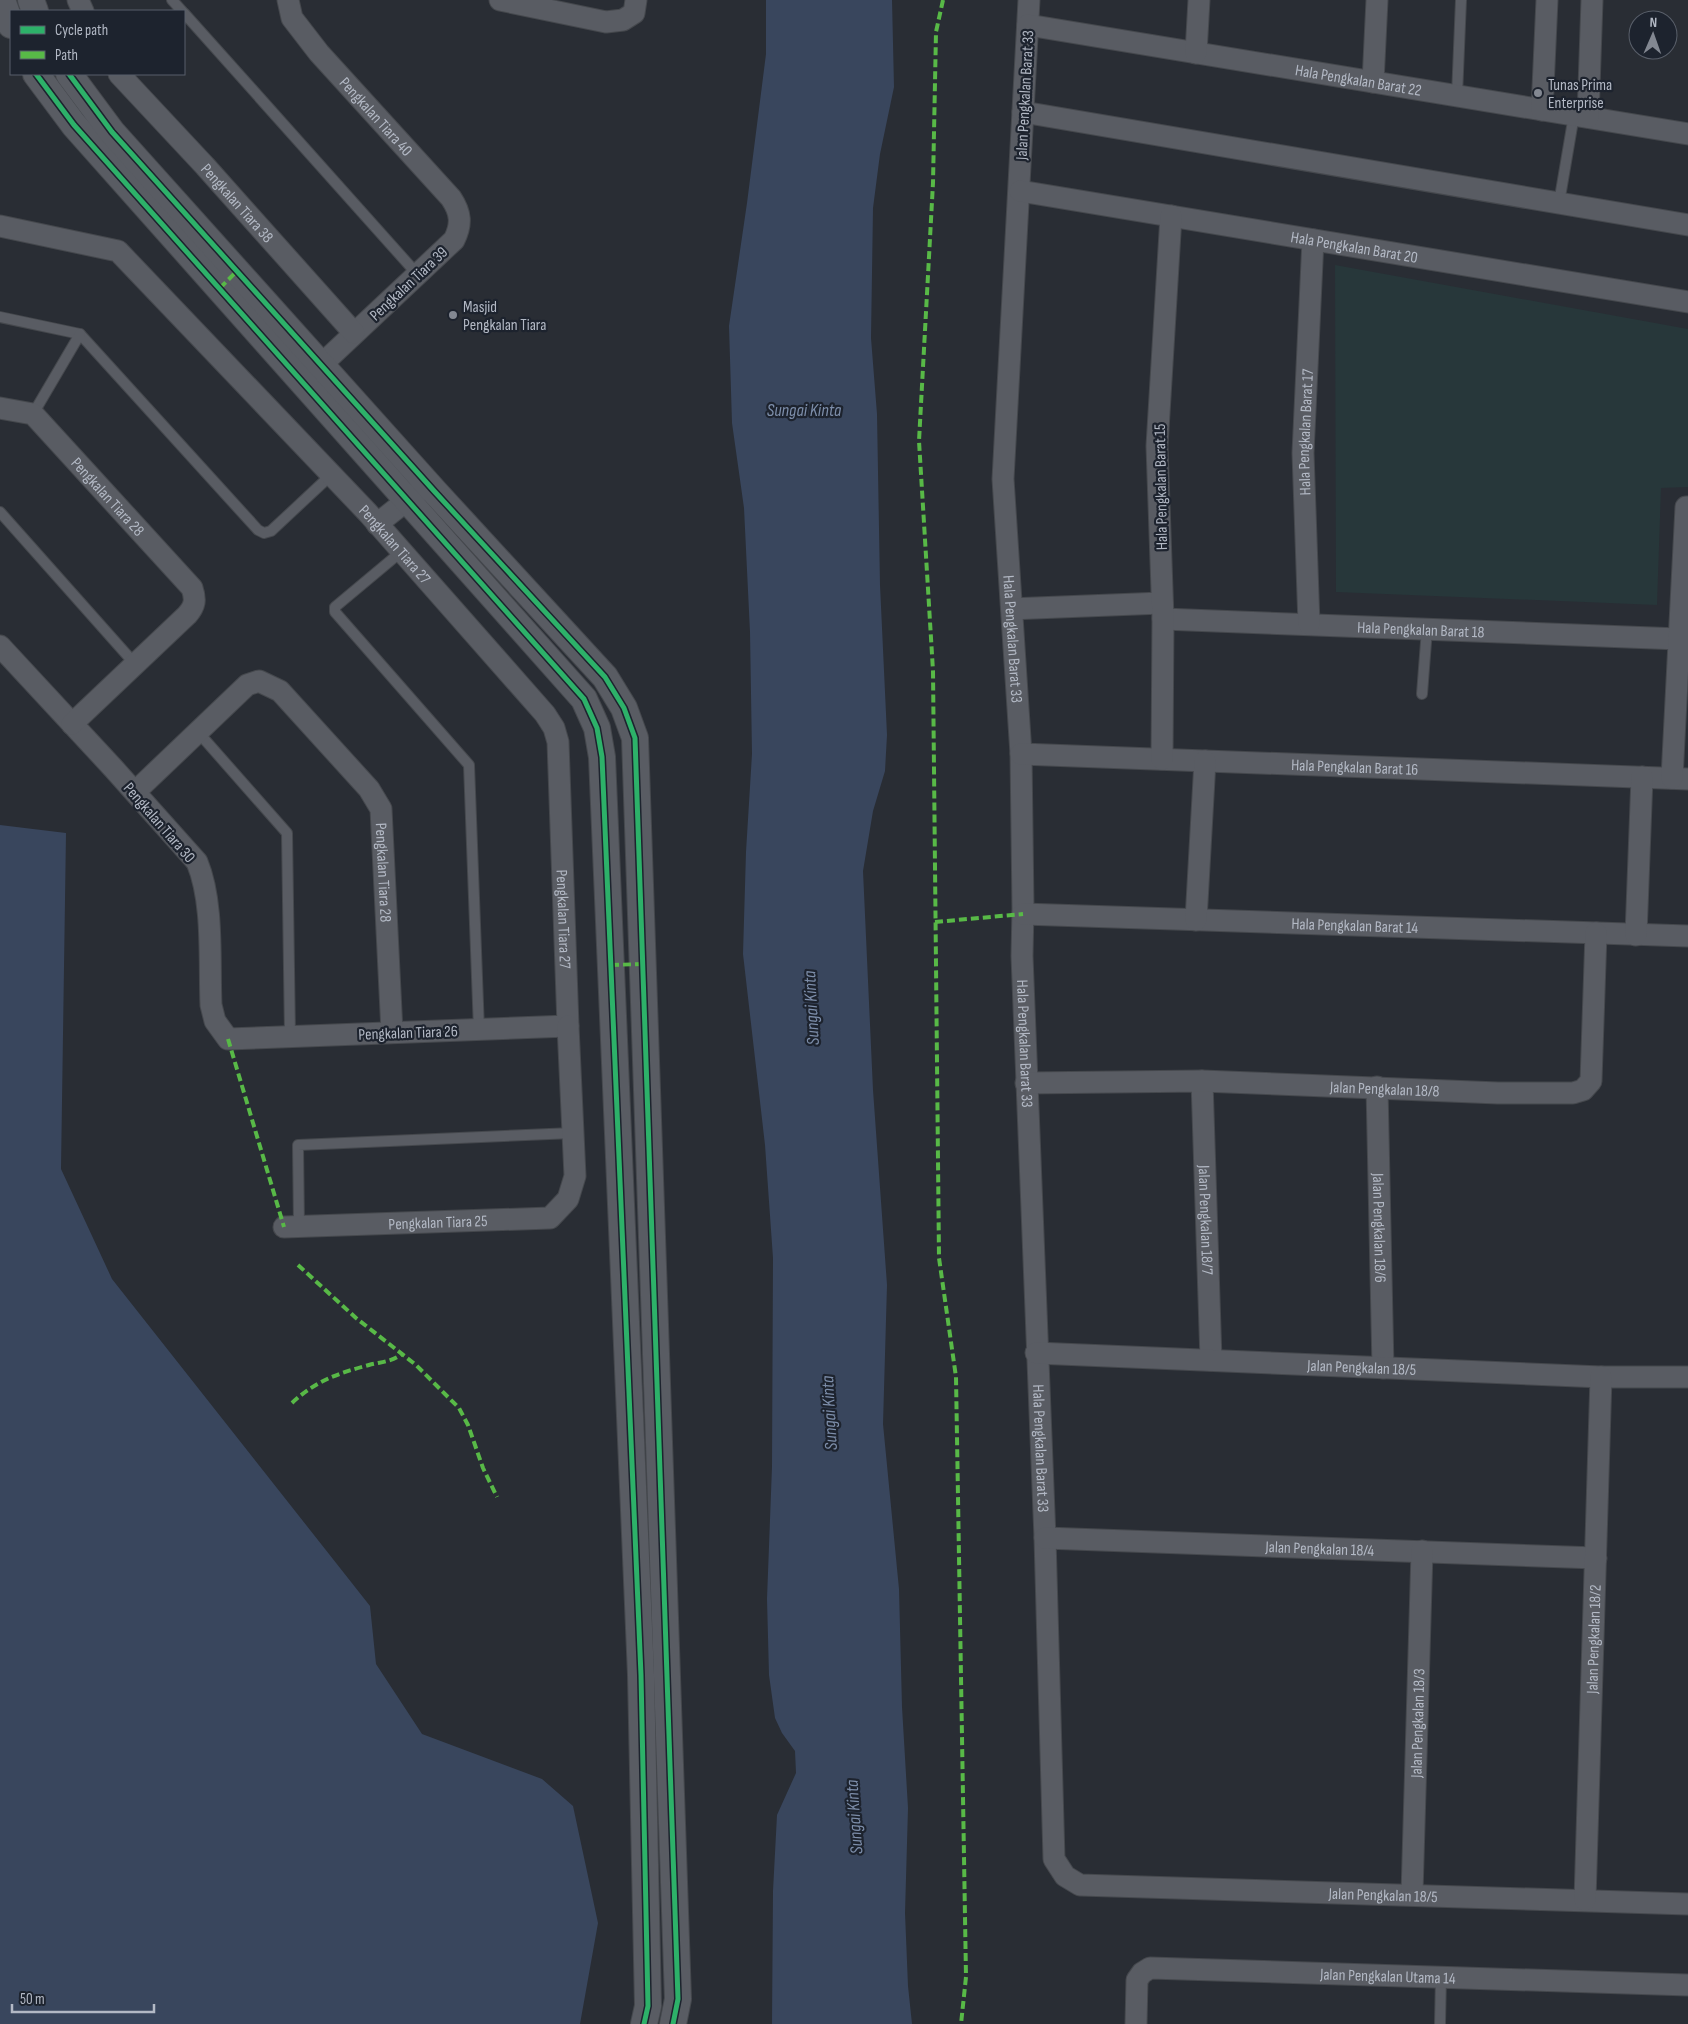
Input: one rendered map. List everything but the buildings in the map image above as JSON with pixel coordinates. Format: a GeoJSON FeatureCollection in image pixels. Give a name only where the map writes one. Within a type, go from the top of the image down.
{"type":"FeatureCollection","features":[{"type":"Feature","properties":{"kind":"street"},"geometry":{"type":"LineString","coordinates":[[2,0],[10,22]]}},
{"type":"Feature","properties":{"kind":"street","name":"Pengkalan Tiara 40"},"geometry":{"type":"LineString","coordinates":[[288,0],[292,18],[319,53],[451,198],[459,210],[461,221],[458,232]]}},
{"type":"Feature","properties":{"kind":"street"},"geometry":{"type":"LineString","coordinates":[[500,0],[606,22],[623,20],[634,13],[636,0]]}},
{"type":"Feature","properties":{"kind":"street","name":"Jalan Pengkalan Barat 33"},"geometry":{"type":"LineString","coordinates":[[1020,191],[1029,0]]}},
{"type":"Feature","properties":{"kind":"street"},"geometry":{"type":"LineString","coordinates":[[1196,53],[1199,0]]}},
{"type":"Feature","properties":{"kind":"street"},"geometry":{"type":"LineString","coordinates":[[1373,82],[1377,0]]}},
{"type":"Feature","properties":{"kind":"street"},"geometry":{"type":"LineString","coordinates":[[1542,110],[1547,0]]}},
{"type":"Feature","properties":{"kind":"street"},"geometry":{"type":"LineString","coordinates":[[1581,116],[1592,0]]}},
{"type":"Feature","properties":{"kind":"street","name":"Hala Pengkalan Barat 22"},"geometry":{"type":"LineString","coordinates":[[1028,25],[1688,134]]}},
{"type":"Feature","properties":{"kind":"street"},"geometry":{"type":"LineString","coordinates":[[37,75],[81,132],[584,699],[597,728],[602,757],[641,1675],[648,2006],[644,2024]]}},
{"type":"Feature","properties":{"kind":"street"},"geometry":{"type":"LineString","coordinates":[[70,75],[112,132],[605,677],[624,708],[635,738],[676,1930],[678,2000],[673,2024]]}},
{"type":"Feature","properties":{"kind":"street","name":"Pengkalan Tiara 38"},"geometry":{"type":"LineString","coordinates":[[120,75],[205,166],[354,333]]}},
{"type":"Feature","properties":{"kind":"street"},"geometry":{"type":"LineString","coordinates":[[1023,112],[1688,225]]}},
{"type":"Feature","properties":{"kind":"street","name":"Hala Pengkalan Barat 20"},"geometry":{"type":"LineString","coordinates":[[1020,191],[1313,240],[1687,298]]}},
{"type":"Feature","properties":{"kind":"street","name":"Hala Pengkalan Barat 33"},"geometry":{"type":"LineString","coordinates":[[1020,191],[1003,479],[1021,754],[1022,956],[1036,1353],[1045,1538],[1054,1858],[1065,1876],[1080,1885]]}},
{"type":"Feature","properties":{"kind":"street","name":"Hala Pengkalan Barat 15"},"geometry":{"type":"LineString","coordinates":[[1162,759],[1163,611],[1157,446],[1171,216]]}},
{"type":"Feature","properties":{"kind":"street","name":"Pengkalan Tiara 27"},"geometry":{"type":"LineString","coordinates":[[0,226],[118,252],[372,518],[545,714],[554,728],[558,742],[575,1176],[573,1185]]}},
{"type":"Feature","properties":{"kind":"street","name":"Pengkalan Tiara 39"},"geometry":{"type":"LineString","coordinates":[[321,365],[418,276],[454,240],[458,232]]}},
{"type":"Feature","properties":{"kind":"street","name":"Hala Pengkalan Barat 17"},"geometry":{"type":"LineString","coordinates":[[1309,624],[1303,452],[1313,240]]}},
{"type":"Feature","properties":{"kind":"street"},"geometry":{"type":"LineString","coordinates":[[0,408],[33,414]]}},
{"type":"Feature","properties":{"kind":"street","name":"Pengkalan Tiara 28"},"geometry":{"type":"LineString","coordinates":[[33,414],[192,588],[195,597],[194,608],[135,664]]}},
{"type":"Feature","properties":{"kind":"street"},"geometry":{"type":"LineString","coordinates":[[372,518],[423,478]]}},
{"type":"Feature","properties":{"kind":"street"},"geometry":{"type":"LineString","coordinates":[[1680,779],[1679,639],[1686,507],[1688,507]]}},
{"type":"Feature","properties":{"kind":"street","name":"Hala Pengkalan Barat 18"},"geometry":{"type":"LineString","coordinates":[[1012,609],[1163,611],[1309,624],[1679,639]]}},
{"type":"Feature","properties":{"kind":"street","name":"Pengkalan Tiara 30"},"geometry":{"type":"LineString","coordinates":[[0,646],[197,862],[208,899],[211,1005],[215,1021],[228,1039]]}},
{"type":"Feature","properties":{"kind":"street"},"geometry":{"type":"LineString","coordinates":[[72,724],[135,664]]}},
{"type":"Feature","properties":{"kind":"street","name":"Pengkalan Tiara 28"},"geometry":{"type":"LineString","coordinates":[[198,732],[247,685],[259,681],[280,691],[369,789],[381,809],[392,1032]]}},
{"type":"Feature","properties":{"kind":"street"},"geometry":{"type":"LineString","coordinates":[[135,792],[198,732]]}},
{"type":"Feature","properties":{"kind":"street","name":"Hala Pengkalan Barat 16"},"geometry":{"type":"LineString","coordinates":[[1021,754],[1680,779]]}},
{"type":"Feature","properties":{"kind":"street"},"geometry":{"type":"LineString","coordinates":[[1196,920],[1205,761]]}},
{"type":"Feature","properties":{"kind":"street"},"geometry":{"type":"LineString","coordinates":[[1636,935],[1642,777]]}},
{"type":"Feature","properties":{"kind":"street","name":"Hala Pengkalan Barat 14"},"geometry":{"type":"LineString","coordinates":[[1023,914],[1688,936]]}},
{"type":"Feature","properties":{"kind":"street","name":"Jalan Pengkalan 18/8"},"geometry":{"type":"LineString","coordinates":[[1026,1083],[1202,1081],[1498,1093],[1573,1093],[1582,1090],[1591,1081],[1596,933]]}},
{"type":"Feature","properties":{"kind":"street","name":"Pengkalan Tiara 26"},"geometry":{"type":"LineString","coordinates":[[228,1039],[478,1030],[568,1016]]}},
{"type":"Feature","properties":{"kind":"street","name":"Jalan Pengkalan 18/7"},"geometry":{"type":"LineString","coordinates":[[1202,1081],[1211,1360]]}},
{"type":"Feature","properties":{"kind":"street","name":"Jalan Pengkalan 18/6"},"geometry":{"type":"LineString","coordinates":[[1376,1087],[1384,1368]]}},
{"type":"Feature","properties":{"kind":"street","name":"Pengkalan Tiara 25"},"geometry":{"type":"LineString","coordinates":[[291,1227],[550,1218],[568,1199],[573,1185]]}},
{"type":"Feature","properties":{"kind":"street","name":"Jalan Pengkalan 18/5"},"geometry":{"type":"LineString","coordinates":[[1036,1353],[1601,1377],[1688,1377]]}},
{"type":"Feature","properties":{"kind":"street","name":"Jalan Pengkalan 18/2"},"geometry":{"type":"LineString","coordinates":[[1585,1900],[1601,1377]]}},
{"type":"Feature","properties":{"kind":"street","name":"Jalan Pengkalan 18/4"},"geometry":{"type":"LineString","coordinates":[[1045,1538],[1596,1558]]}},
{"type":"Feature","properties":{"kind":"street","name":"Jalan Pengkalan 18/3"},"geometry":{"type":"LineString","coordinates":[[1412,1894],[1422,1551]]}},
{"type":"Feature","properties":{"kind":"street","name":"Jalan Pengkalan 18/5"},"geometry":{"type":"LineString","coordinates":[[1080,1885],[1688,1904]]}},
{"type":"Feature","properties":{"kind":"street","name":"Jalan Pengkalan Utama 14"},"geometry":{"type":"LineString","coordinates":[[1136,2024],[1137,1980],[1142,1973],[1150,1968],[1688,1985]]}},
{"type":"Feature","properties":{"kind":"lane"},"geometry":{"type":"LineString","coordinates":[[172,0],[181,10]]}},
{"type":"Feature","properties":{"kind":"lane"},"geometry":{"type":"LineString","coordinates":[[1457,96],[1461,0]]}},
{"type":"Feature","properties":{"kind":"lane"},"geometry":{"type":"LineString","coordinates":[[185,14],[418,276]]}},
{"type":"Feature","properties":{"kind":"lane"},"geometry":{"type":"LineString","coordinates":[[1559,203],[1581,116]]}},
{"type":"Feature","properties":{"kind":"lane"},"geometry":{"type":"LineString","coordinates":[[0,316],[80,334],[258,530],[264,533],[271,531],[331,475]]}},
{"type":"Feature","properties":{"kind":"lane"},"geometry":{"type":"LineString","coordinates":[[33,414],[80,334]]}},
{"type":"Feature","properties":{"kind":"lane"},"geometry":{"type":"LineString","coordinates":[[0,512],[135,664]]}},
{"type":"Feature","properties":{"kind":"lane"},"geometry":{"type":"LineString","coordinates":[[402,551],[335,607],[335,612],[469,765],[478,1030]]}},
{"type":"Feature","properties":{"kind":"lane"},"geometry":{"type":"LineString","coordinates":[[1422,694],[1427,629]]}},
{"type":"Feature","properties":{"kind":"lane"},"geometry":{"type":"LineString","coordinates":[[198,732],[286,834],[290,1036]]}},
{"type":"Feature","properties":{"kind":"lane"},"geometry":{"type":"LineString","coordinates":[[291,1227],[298,1145],[573,1133]]}},
{"type":"Feature","properties":{"kind":"lane"},"geometry":{"type":"LineString","coordinates":[[1440,2024],[1441,1976]]}},
{"type":"Feature","properties":{"kind":"shaded area"},"geometry":{"type":"Polygon","coordinates":[[[1335,265],[1688,329],[1688,487],[1661,488],[1657,605],[1336,592],[1335,265]]]}},
{"type":"Feature","properties":{"kind":"water","name":"Sungai Kinta"},"geometry":{"type":"Polygon","coordinates":[[[766,0],[892,0],[894,87],[880,154],[873,208],[871,338],[877,414],[880,585],[887,735],[885,771],[873,811],[863,871],[873,1090],[887,1285],[883,1424],[899,1589],[902,1707],[908,1808],[905,1913],[908,1986],[912,2024],[772,2024],[773,1891],[777,1815],[796,1773],[795,1751],[782,1733],[775,1718],[769,1675],[767,1599],[772,1467],[773,1258],[765,1145],[743,954],[746,852],[752,754],[750,632],[744,508],[732,423],[729,326],[766,54],[766,0]]]}},
{"type":"Feature","properties":{"kind":"water"},"geometry":{"type":"Polygon","coordinates":[[[0,825],[66,833],[61,1169],[112,1279],[370,1606],[376,1664],[422,1734],[542,1779],[573,1806],[598,1923],[580,2024],[0,2024],[0,825]]]}},
{"type":"Feature","properties":{"kind":"marked path"},"geometry":{"type":"LineString","coordinates":[[943,0],[936,32],[933,183],[919,441],[933,671],[939,1258],[956,1377],[966,1977],[961,2024]]}},
{"type":"Feature","properties":{"kind":"marked path"},"geometry":{"type":"LineString","coordinates":[[220,288],[237,271]]}},
{"type":"Feature","properties":{"kind":"marked path"},"geometry":{"type":"LineString","coordinates":[[935,922],[1023,914]]}},
{"type":"Feature","properties":{"kind":"marked path"},"geometry":{"type":"LineString","coordinates":[[611,965],[643,964]]}},
{"type":"Feature","properties":{"kind":"marked path"},"geometry":{"type":"LineString","coordinates":[[228,1039],[284,1227]]}},
{"type":"Feature","properties":{"kind":"marked path"},"geometry":{"type":"LineString","coordinates":[[298,1265],[356,1318],[416,1365],[459,1408],[468,1425],[483,1468],[497,1497]]}},
{"type":"Feature","properties":{"kind":"marked path"},"geometry":{"type":"LineString","coordinates":[[292,1403],[319,1383],[358,1368],[390,1360],[402,1354]]}},
{"type":"Feature","properties":{"kind":"cycle path"},"geometry":{"type":"LineString","coordinates":[[37,75],[74,125],[584,699],[597,728],[602,757],[641,1675],[648,2006],[644,2024]]}},
{"type":"Feature","properties":{"kind":"cycle path"},"geometry":{"type":"LineString","coordinates":[[70,75],[112,132],[435,492],[605,677],[624,708],[635,738],[678,1999],[673,2024]]}},
{"type":"Feature","properties":{"kind":"place","name":"Tunas Prima Enterprise"},"geometry":{"type":"Point","coordinates":[1538,93]}},
{"type":"Feature","properties":{"kind":"place","name":"Masjid Pengkalan Tiara"},"geometry":{"type":"Point","coordinates":[453,315]}}]}
